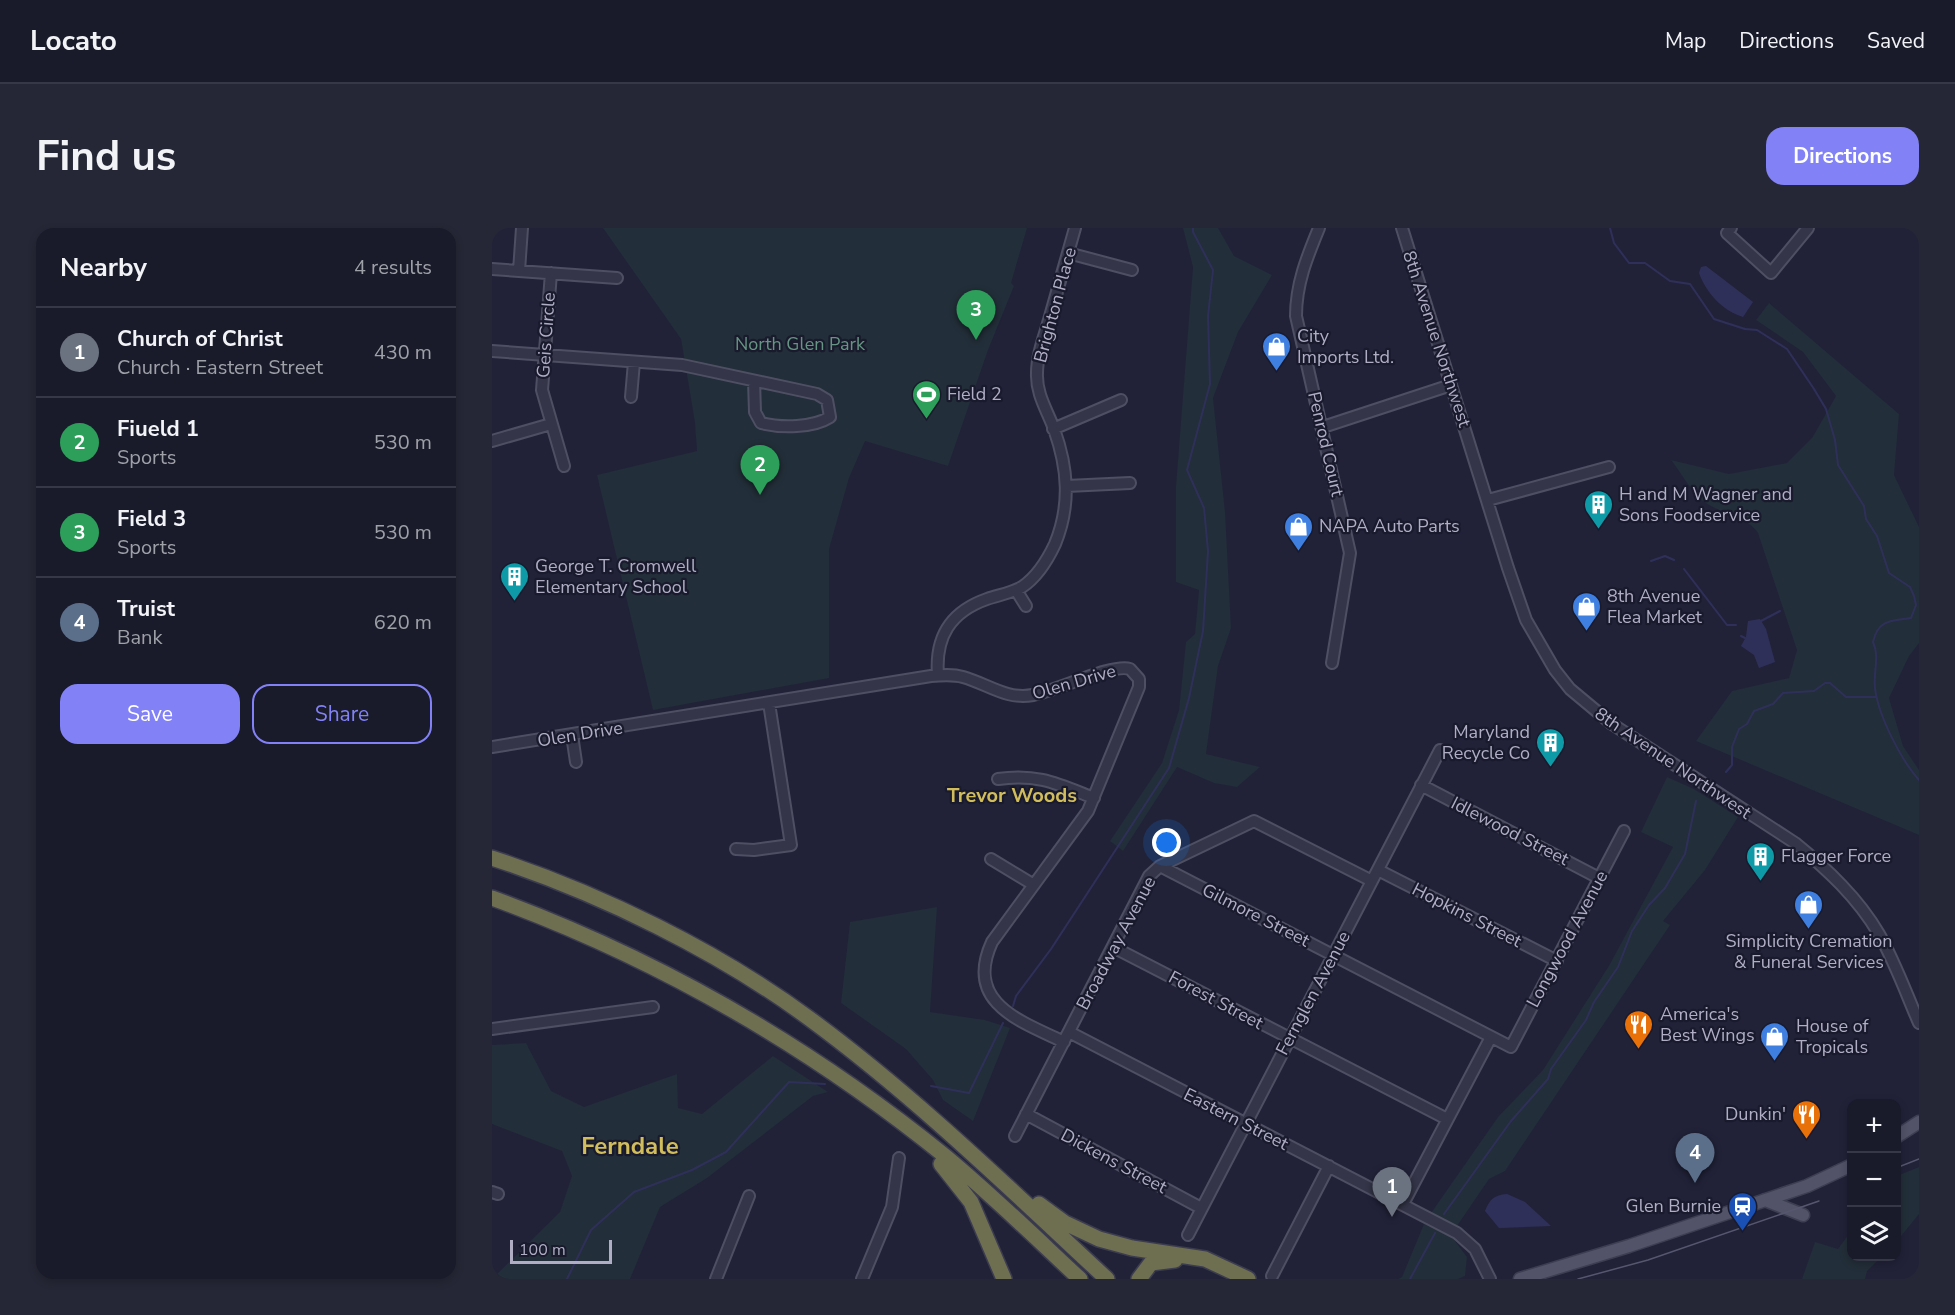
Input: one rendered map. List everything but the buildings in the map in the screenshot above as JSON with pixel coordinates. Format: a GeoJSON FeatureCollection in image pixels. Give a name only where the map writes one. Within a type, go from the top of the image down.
{"type":"FeatureCollection","features":[{"type":"Feature","properties":{"kind":"highway"},"geometry":{"type":"LineString","coordinates":[[492,858],[629,913],[769,991],[837,1039],[963,1146],[1107,1279]]}},
{"type":"Feature","properties":{"kind":"highway"},"geometry":{"type":"LineString","coordinates":[[492,898],[570,928],[687,985],[797,1050],[885,1110],[976,1182],[1080,1279]]}},
{"type":"Feature","properties":{"kind":"highway"},"geometry":{"type":"LineString","coordinates":[[885,1110],[960,1185],[980,1219],[1004,1279]]}},
{"type":"Feature","properties":{"kind":"highway"},"geometry":{"type":"LineString","coordinates":[[963,1146],[1050,1213],[1082,1232],[1124,1246],[1205,1259],[1248,1279]]}},
{"type":"Feature","properties":{"kind":"highway"},"geometry":{"type":"LineString","coordinates":[[1139,1279],[1151,1263],[1168,1260],[1204,1266],[1232,1279]]}},
{"type":"Feature","properties":{"kind":"main road"},"geometry":{"type":"LineString","coordinates":[[1901,1134],[1919,1122]]}},
{"type":"Feature","properties":{"kind":"main road"},"geometry":{"type":"LineString","coordinates":[[1520,1279],[1629,1246],[1807,1186],[1847,1167]]}},
{"type":"Feature","properties":{"kind":"main road"},"geometry":{"type":"LineString","coordinates":[[1765,1200],[1803,1215]]}},
{"type":"Feature","properties":{"kind":"street"},"geometry":{"type":"LineString","coordinates":[[519,271],[522,228]]}},
{"type":"Feature","properties":{"kind":"street","name":"Brighton Place"},"geometry":{"type":"LineString","coordinates":[[938,675],[938,647],[944,633],[958,615],[976,603],[1016,590],[1041,569],[1054,546],[1062,521],[1067,486],[1064,460],[1039,391],[1037,367],[1075,228]]}},
{"type":"Feature","properties":{"kind":"street","name":"Penrod Court"},"geometry":{"type":"LineString","coordinates":[[1319,228],[1296,293],[1296,316],[1350,553],[1332,663]]}},
{"type":"Feature","properties":{"kind":"street","name":"8th Avenue Northwest"},"geometry":{"type":"LineString","coordinates":[[1402,228],[1526,620],[1555,670],[1570,689],[1612,723],[1795,843],[1820,864],[1858,904],[1878,932],[1919,1023]]}},
{"type":"Feature","properties":{"kind":"street"},"geometry":{"type":"LineString","coordinates":[[1731,228],[1727,233],[1771,273],[1808,228]]}},
{"type":"Feature","properties":{"kind":"street"},"geometry":{"type":"LineString","coordinates":[[1068,253],[1132,270]]}},
{"type":"Feature","properties":{"kind":"street"},"geometry":{"type":"LineString","coordinates":[[492,269],[617,278]]}},
{"type":"Feature","properties":{"kind":"street","name":"Geis Circle"},"geometry":{"type":"LineString","coordinates":[[551,273],[542,390],[564,466]]}},
{"type":"Feature","properties":{"kind":"street"},"geometry":{"type":"LineString","coordinates":[[492,351],[682,365],[817,394],[827,400],[830,417],[823,422],[812,424],[761,423],[755,412],[754,381]]}},
{"type":"Feature","properties":{"kind":"street"},"geometry":{"type":"LineString","coordinates":[[631,397],[634,362]]}},
{"type":"Feature","properties":{"kind":"street"},"geometry":{"type":"LineString","coordinates":[[1323,427],[1451,385]]}},
{"type":"Feature","properties":{"kind":"street"},"geometry":{"type":"LineString","coordinates":[[1053,429],[1121,400]]}},
{"type":"Feature","properties":{"kind":"street"},"geometry":{"type":"LineString","coordinates":[[492,441],[551,424]]}},
{"type":"Feature","properties":{"kind":"street"},"geometry":{"type":"LineString","coordinates":[[1488,500],[1609,467]]}},
{"type":"Feature","properties":{"kind":"street"},"geometry":{"type":"LineString","coordinates":[[1067,486],[1130,483]]}},
{"type":"Feature","properties":{"kind":"street"},"geometry":{"type":"LineString","coordinates":[[1016,590],[1026,606]]}},
{"type":"Feature","properties":{"kind":"street","name":"Olen Drive"},"geometry":{"type":"LineString","coordinates":[[492,747],[938,675],[958,676],[998,692],[1025,696],[1050,691],[1116,668],[1126,667],[1134,671],[1139,679],[1137,692],[1084,818],[992,942],[986,959],[986,982],[994,1001],[1002,1010],[1066,1037]]}},
{"type":"Feature","properties":{"kind":"street"},"geometry":{"type":"LineString","coordinates":[[736,849],[754,850],[791,845],[769,703]]}},
{"type":"Feature","properties":{"kind":"street"},"geometry":{"type":"LineString","coordinates":[[572,735],[576,762]]}},
{"type":"Feature","properties":{"kind":"street","name":"Fernglen Avenue"},"geometry":{"type":"LineString","coordinates":[[1188,1235],[1440,750]]}},
{"type":"Feature","properties":{"kind":"street"},"geometry":{"type":"LineString","coordinates":[[998,780],[1023,776],[1046,779],[1094,798]]}},
{"type":"Feature","properties":{"kind":"street","name":"Idlewood Street"},"geometry":{"type":"LineString","coordinates":[[1421,785],[1599,878]]}},
{"type":"Feature","properties":{"kind":"street","name":"Broadway Avenue"},"geometry":{"type":"LineString","coordinates":[[1015,1137],[1149,876],[1160,867],[1254,821],[1372,881]]}},
{"type":"Feature","properties":{"kind":"street","name":"Longwood Avenue"},"geometry":{"type":"LineString","coordinates":[[1511,1047],[1624,831]]}},
{"type":"Feature","properties":{"kind":"street"},"geometry":{"type":"LineString","coordinates":[[991,858],[1034,885]]}},
{"type":"Feature","properties":{"kind":"street","name":"Gilmore Street"},"geometry":{"type":"LineString","coordinates":[[1160,867],[1334,954],[1511,1047]]}},
{"type":"Feature","properties":{"kind":"street","name":"Hopkins Street"},"geometry":{"type":"LineString","coordinates":[[1378,870],[1557,961]]}},
{"type":"Feature","properties":{"kind":"street","name":"Forest Street"},"geometry":{"type":"LineString","coordinates":[[1113,946],[1447,1119]]}},
{"type":"Feature","properties":{"kind":"street"},"geometry":{"type":"LineString","coordinates":[[492,1029],[653,1007]]}},
{"type":"Feature","properties":{"kind":"street","name":"Eastern Street"},"geometry":{"type":"LineString","coordinates":[[1066,1037],[1329,1166],[1465,1239],[1475,1249],[1490,1279]]}},
{"type":"Feature","properties":{"kind":"street"},"geometry":{"type":"LineString","coordinates":[[1403,1204],[1491,1037]]}},
{"type":"Feature","properties":{"kind":"street","name":"Dickens Street"},"geometry":{"type":"LineString","coordinates":[[1026,1114],[1201,1208]]}},
{"type":"Feature","properties":{"kind":"street"},"geometry":{"type":"LineString","coordinates":[[862,1279],[892,1207],[900,1158]]}},
{"type":"Feature","properties":{"kind":"street"},"geometry":{"type":"LineString","coordinates":[[1272,1276],[1329,1166]]}},
{"type":"Feature","properties":{"kind":"street"},"geometry":{"type":"LineString","coordinates":[[716,1279],[749,1196]]}},
{"type":"Feature","properties":{"kind":"green space","name":"North Glen Park"},"geometry":{"type":"Polygon","coordinates":[[[603,228],[1027,228],[1011,283],[1014,286],[988,350],[948,466],[865,441],[849,478],[829,549],[829,678],[653,710],[597,475],[697,451],[695,423],[681,339],[603,228]]]}},
{"type":"Feature","properties":{"kind":"green space"},"geometry":{"type":"Polygon","coordinates":[[[1183,228],[1218,228],[1234,256],[1272,275],[1238,332],[1213,398],[1225,512],[1231,628],[1218,666],[1206,754],[1260,767],[1237,787],[1214,783],[1177,767],[1123,851],[1110,841],[1162,763],[1179,710],[1186,642],[1195,634],[1199,590],[1176,582],[1176,486],[1193,267],[1183,228]]]}},
{"type":"Feature","properties":{"kind":"green space"},"geometry":{"type":"Polygon","coordinates":[[[1769,303],[1899,414],[1894,475],[1919,527],[1919,643],[1909,656],[1889,698],[1903,746],[1919,770],[1919,835],[1696,741],[1732,691],[1789,678],[1797,650],[1758,533],[1747,523],[1703,501],[1671,460],[1729,474],[1787,463],[1812,438],[1836,396],[1803,352],[1756,320],[1769,303]]]}},
{"type":"Feature","properties":{"kind":"green space"},"geometry":{"type":"Polygon","coordinates":[[[1667,777],[1694,789],[1738,817],[1705,870],[1663,921],[1670,925],[1505,1171],[1489,1179],[1457,1226],[1431,1213],[1498,1117],[1543,1070],[1610,964],[1673,847],[1641,832],[1667,777]]]}},
{"type":"Feature","properties":{"kind":"green space"},"geometry":{"type":"Polygon","coordinates":[[[937,907],[930,1012],[985,1020],[1010,1028],[973,1121],[943,1100],[933,1080],[906,1049],[841,1003],[850,922],[937,907]]]}},
{"type":"Feature","properties":{"kind":"green space"},"geometry":{"type":"Polygon","coordinates":[[[526,1043],[551,1091],[584,1107],[677,1074],[678,1108],[702,1114],[773,1056],[828,1092],[813,1096],[707,1178],[660,1207],[630,1279],[492,1279],[560,1212],[572,1176],[562,1151],[492,1124],[492,1045],[526,1043]]]}},
{"type":"Feature","properties":{"kind":"green space"},"geometry":{"type":"Polygon","coordinates":[[[1919,1167],[1919,1214],[1901,1236],[1901,1207],[1901,1174],[1919,1167]]]}},
{"type":"Feature","properties":{"kind":"green space"},"geometry":{"type":"Polygon","coordinates":[[[1424,1224],[1452,1237],[1467,1257],[1465,1276],[1458,1279],[1398,1279],[1402,1277],[1424,1224]]]}},
{"type":"Feature","properties":{"kind":"green space"},"geometry":{"type":"Polygon","coordinates":[[[1847,1237],[1847,1261],[1877,1261],[1867,1271],[1865,1279],[1802,1279],[1815,1242],[1838,1249],[1847,1237]]]}},
{"type":"Feature","properties":{"kind":"shaded area"},"geometry":{"type":"Polygon","coordinates":[[[1706,266],[1753,302],[1743,317],[1722,306],[1706,288],[1699,273],[1701,267],[1706,266]]]}},
{"type":"Feature","properties":{"kind":"shaded area"},"geometry":{"type":"Polygon","coordinates":[[[1760,619],[1766,629],[1775,662],[1759,668],[1754,655],[1741,646],[1746,637],[1748,621],[1760,619]]]}},
{"type":"Feature","properties":{"kind":"shaded area"},"geometry":{"type":"Polygon","coordinates":[[[1507,1194],[1525,1202],[1551,1226],[1499,1228],[1485,1211],[1493,1198],[1507,1194]]]}},
{"type":"Feature","properties":{"kind":"waterway"},"geometry":{"type":"LineString","coordinates":[[1013,1006],[1016,996],[1051,949],[1169,768],[1189,698],[1203,631],[1208,551],[1204,508],[1187,470],[1210,384],[1208,316],[1213,270],[1193,228]]}},
{"type":"Feature","properties":{"kind":"waterway"},"geometry":{"type":"LineString","coordinates":[[1610,228],[1614,243],[1629,263],[1645,263],[1670,281],[1690,284],[1714,319],[1745,329],[1757,330],[1787,349],[1826,409],[1835,440],[1838,465],[1864,506],[1866,519],[1877,536],[1889,573],[1910,587],[1914,596],[1916,605],[1911,618],[1882,625],[1875,634],[1873,642],[1876,653],[1875,688],[1885,724],[1898,749],[1919,780]]}},
{"type":"Feature","properties":{"kind":"waterway"},"geometry":{"type":"LineString","coordinates":[[1651,561],[1665,556],[1674,560]]}},
{"type":"Feature","properties":{"kind":"waterway"},"geometry":{"type":"LineString","coordinates":[[1684,569],[1727,625],[1736,625]]}},
{"type":"Feature","properties":{"kind":"waterway"},"geometry":{"type":"LineString","coordinates":[[1761,621],[1780,611]]}},
{"type":"Feature","properties":{"kind":"waterway"},"geometry":{"type":"LineString","coordinates":[[1741,636],[1745,638]]}},
{"type":"Feature","properties":{"kind":"waterway"},"geometry":{"type":"LineString","coordinates":[[1726,772],[1732,765],[1732,747],[1739,729],[1747,724],[1754,711],[1773,704],[1783,693],[1814,691],[1825,683],[1830,683],[1846,697],[1875,697]]}},
{"type":"Feature","properties":{"kind":"waterway"},"geometry":{"type":"LineString","coordinates":[[1444,1214],[1511,1121],[1548,1079],[1551,1069],[1586,1020],[1594,1002],[1618,967],[1632,931],[1649,905],[1665,888],[1685,854],[1696,801]]}},
{"type":"Feature","properties":{"kind":"waterway"},"geometry":{"type":"LineString","coordinates":[[931,1086],[969,1093],[1003,1023]]}},
{"type":"Feature","properties":{"kind":"waterway"},"geometry":{"type":"LineString","coordinates":[[567,1279],[591,1230],[634,1192],[692,1170],[726,1152],[789,1082],[825,1084]]}},
{"type":"Feature","properties":{"kind":"waterway"},"geometry":{"type":"LineString","coordinates":[[1410,1279],[1435,1233]]}},
{"type":"Feature","properties":{"kind":"tram line"},"geometry":{"type":"LineString","coordinates":[[1901,1166],[1919,1159]]}},
{"type":"Feature","properties":{"kind":"tram line"},"geometry":{"type":"LineString","coordinates":[[1578,1279],[1648,1260],[1819,1201]]}},
{"type":"Feature","properties":{"kind":"place","name":"Field 3"},"geometry":{"type":"Point","coordinates":[976,340]}},
{"type":"Feature","properties":{"kind":"place","name":"City Imports Ltd."},"geometry":{"type":"Point","coordinates":[1276,372]}},
{"type":"Feature","properties":{"kind":"place","name":"Field 2"},"geometry":{"type":"Point","coordinates":[926,420]}},
{"type":"Feature","properties":{"kind":"place","name":"Fiueld 1"},"geometry":{"type":"Point","coordinates":[760,495]}},
{"type":"Feature","properties":{"kind":"place","name":"H and M Wagner and Sons Foodservice"},"geometry":{"type":"Point","coordinates":[1598,530]}},
{"type":"Feature","properties":{"kind":"place","name":"NAPA Auto Parts"},"geometry":{"type":"Point","coordinates":[1298,552]}},
{"type":"Feature","properties":{"kind":"place","name":"George T. Cromwell Elementary School"},"geometry":{"type":"Point","coordinates":[514,602]}},
{"type":"Feature","properties":{"kind":"place","name":"8th Avenue Flea Market"},"geometry":{"type":"Point","coordinates":[1586,632]}},
{"type":"Feature","properties":{"kind":"place","name":"Maryland Recycle Co"},"geometry":{"type":"Point","coordinates":[1551,768]}},
{"type":"Feature","properties":{"kind":"place","name":"Flagger Force"},"geometry":{"type":"Point","coordinates":[1760,882]}},
{"type":"Feature","properties":{"kind":"place","name":"Simplicity Cremation & Funeral Services"},"geometry":{"type":"Point","coordinates":[1809,930]}},
{"type":"Feature","properties":{"kind":"place","name":"America's Best Wings"},"geometry":{"type":"Point","coordinates":[1639,1050]}},
{"type":"Feature","properties":{"kind":"place","name":"House of Tropicals"},"geometry":{"type":"Point","coordinates":[1775,1062]}},
{"type":"Feature","properties":{"kind":"place","name":"Dunkin'"},"geometry":{"type":"Point","coordinates":[1807,1140]}},
{"type":"Feature","properties":{"kind":"place","name":"Truist"},"geometry":{"type":"Point","coordinates":[1695,1183]}},
{"type":"Feature","properties":{"kind":"place","name":"Church of Christ"},"geometry":{"type":"Point","coordinates":[1392,1217]}},
{"type":"Feature","properties":{"kind":"place","name":"Glen Burnie"},"geometry":{"type":"Point","coordinates":[1742,1232]}},
{"type":"Feature","properties":{"kind":"district","name":"Trevor Woods"},"geometry":{"type":"Point","coordinates":[1012,795]}},
{"type":"Feature","properties":{"kind":"district","name":"Ferndale"},"geometry":{"type":"Point","coordinates":[630,1146]}}]}
